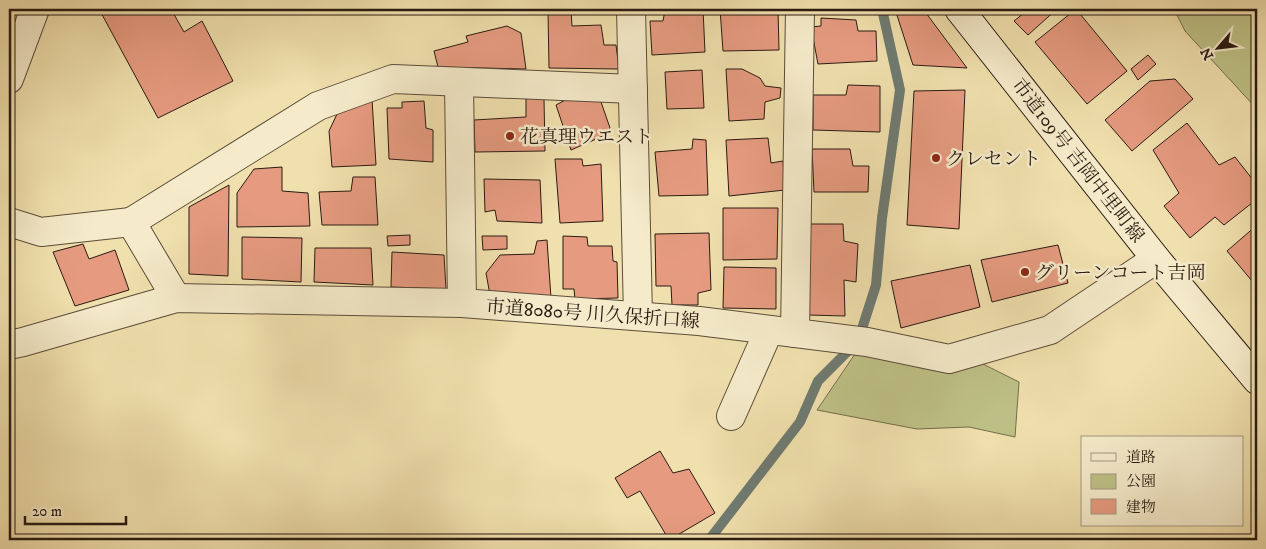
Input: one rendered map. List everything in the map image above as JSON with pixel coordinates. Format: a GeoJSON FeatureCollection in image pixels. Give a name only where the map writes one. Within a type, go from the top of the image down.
{"type":"FeatureCollection","features":[{"type":"Feature","properties":{"kind":"street"},"geometry":{"type":"LineString","coordinates":[[9,79],[35,9]]}},
{"type":"Feature","properties":{"kind":"street"},"geometry":{"type":"LineString","coordinates":[[631,9],[638,316]]}},
{"type":"Feature","properties":{"kind":"street"},"geometry":{"type":"LineString","coordinates":[[731,416],[782,332],[800,9]]}},
{"type":"Feature","properties":{"kind":"street","name":"市道109号 吉岡中里町線"},"geometry":{"type":"LineString","coordinates":[[959,9],[1156,259],[1257,380]]}},
{"type":"Feature","properties":{"kind":"street"},"geometry":{"type":"LineString","coordinates":[[9,222],[41,232],[131,222],[318,106],[393,79],[633,89]]}},
{"type":"Feature","properties":{"kind":"street"},"geometry":{"type":"LineString","coordinates":[[459,82],[462,303]]}},
{"type":"Feature","properties":{"kind":"street"},"geometry":{"type":"LineString","coordinates":[[131,222],[176,298]]}},
{"type":"Feature","properties":{"kind":"street","name":"市道8080号 川久保折口線"},"geometry":{"type":"LineString","coordinates":[[9,345],[176,298],[462,303],[638,316],[699,321],[867,342],[949,359],[1050,330],[1156,259]]}},
{"type":"Feature","properties":{"kind":"green space"},"geometry":{"type":"Polygon","coordinates":[[[1174,9],[1257,9],[1257,109],[1185,31],[1174,9]]]}},
{"type":"Feature","properties":{"kind":"green space"},"geometry":{"type":"Polygon","coordinates":[[[857,351],[975,360],[1019,382],[1015,437],[969,427],[917,429],[817,410],[857,351]]]}},
{"type":"Feature","properties":{"kind":"building"},"geometry":{"type":"Polygon","coordinates":[[[99,9],[171,9],[184,32],[202,21],[233,81],[158,118],[99,9]]]}},
{"type":"Feature","properties":{"kind":"building"},"geometry":{"type":"Polygon","coordinates":[[[703,9],[705,52],[652,55],[650,21],[663,21],[665,10],[703,9]]]}},
{"type":"Feature","properties":{"kind":"building"},"geometry":{"type":"Polygon","coordinates":[[[720,9],[778,9],[779,50],[723,51],[720,9]]]}},
{"type":"Feature","properties":{"kind":"building"},"geometry":{"type":"Polygon","coordinates":[[[895,9],[923,9],[967,68],[913,65],[895,9]]]}},
{"type":"Feature","properties":{"kind":"building"},"geometry":{"type":"Polygon","coordinates":[[[1029,9],[1057,9],[1028,35],[1014,21],[1029,9]]]}},
{"type":"Feature","properties":{"kind":"building"},"geometry":{"type":"Polygon","coordinates":[[[1076,9],[1127,71],[1087,104],[1035,42],[1076,9]]]}},
{"type":"Feature","properties":{"kind":"building"},"geometry":{"type":"Polygon","coordinates":[[[571,10],[572,26],[601,25],[604,45],[616,45],[619,69],[549,68],[548,11],[571,10]]]}},
{"type":"Feature","properties":{"kind":"building"},"geometry":{"type":"Polygon","coordinates":[[[821,18],[856,20],[858,31],[876,31],[877,61],[818,64],[811,27],[821,26],[821,18]]]}},
{"type":"Feature","properties":{"kind":"building"},"geometry":{"type":"Polygon","coordinates":[[[507,26],[521,33],[526,69],[438,67],[434,51],[468,42],[466,36],[507,26]]]}},
{"type":"Feature","properties":{"kind":"building"},"geometry":{"type":"Polygon","coordinates":[[[1148,55],[1156,64],[1138,80],[1131,69],[1148,55]]]}},
{"type":"Feature","properties":{"kind":"building"},"geometry":{"type":"Polygon","coordinates":[[[726,69],[742,69],[760,78],[765,86],[781,88],[780,98],[765,102],[764,119],[729,121],[726,69]]]}},
{"type":"Feature","properties":{"kind":"building"},"geometry":{"type":"Polygon","coordinates":[[[702,70],[704,108],[667,109],[665,72],[702,70]]]}},
{"type":"Feature","properties":{"kind":"building"},"geometry":{"type":"Polygon","coordinates":[[[1175,79],[1193,99],[1132,151],[1105,120],[1150,81],[1175,79]]]}},
{"type":"Feature","properties":{"kind":"building"},"geometry":{"type":"Polygon","coordinates":[[[848,85],[880,86],[880,132],[813,130],[813,95],[846,95],[848,85]]]}},
{"type":"Feature","properties":{"kind":"building","name":"クレセント"},"geometry":{"type":"Polygon","coordinates":[[[965,90],[959,229],[907,225],[914,91],[965,90]]]}},
{"type":"Feature","properties":{"kind":"building","name":"花真理ウエスト"},"geometry":{"type":"Polygon","coordinates":[[[526,98],[544,99],[545,151],[475,152],[474,120],[526,117],[526,98]]]}},
{"type":"Feature","properties":{"kind":"building"},"geometry":{"type":"Polygon","coordinates":[[[569,98],[600,99],[610,128],[603,136],[571,150],[556,105],[569,98]]]}},
{"type":"Feature","properties":{"kind":"building"},"geometry":{"type":"Polygon","coordinates":[[[372,99],[376,165],[332,167],[329,131],[338,112],[372,99]]]}},
{"type":"Feature","properties":{"kind":"building"},"geometry":{"type":"Polygon","coordinates":[[[424,101],[426,128],[433,130],[433,162],[389,159],[387,108],[402,108],[402,102],[424,101]]]}},
{"type":"Feature","properties":{"kind":"building"},"geometry":{"type":"Polygon","coordinates":[[[1187,123],[1219,165],[1235,157],[1257,185],[1257,199],[1224,225],[1215,217],[1190,238],[1164,206],[1179,193],[1153,150],[1187,123]]]}},
{"type":"Feature","properties":{"kind":"building"},"geometry":{"type":"Polygon","coordinates":[[[768,138],[771,163],[783,161],[785,190],[729,196],[726,140],[768,138]]]}},
{"type":"Feature","properties":{"kind":"building"},"geometry":{"type":"Polygon","coordinates":[[[693,139],[706,140],[708,195],[659,196],[655,152],[692,149],[693,139]]]}},
{"type":"Feature","properties":{"kind":"building"},"geometry":{"type":"Polygon","coordinates":[[[812,149],[850,149],[853,166],[869,166],[868,192],[814,192],[812,149]]]}},
{"type":"Feature","properties":{"kind":"building"},"geometry":{"type":"Polygon","coordinates":[[[555,159],[582,159],[583,166],[601,164],[603,221],[560,223],[555,159]]]}},
{"type":"Feature","properties":{"kind":"building"},"geometry":{"type":"Polygon","coordinates":[[[282,167],[282,191],[308,193],[310,226],[237,227],[237,193],[254,169],[282,167]]]}},
{"type":"Feature","properties":{"kind":"building"},"geometry":{"type":"Polygon","coordinates":[[[353,177],[375,177],[378,225],[322,225],[319,192],[351,191],[353,177]]]}},
{"type":"Feature","properties":{"kind":"building"},"geometry":{"type":"Polygon","coordinates":[[[484,179],[540,180],[542,223],[497,221],[495,210],[485,212],[484,179]]]}},
{"type":"Feature","properties":{"kind":"building"},"geometry":{"type":"Polygon","coordinates":[[[229,185],[228,276],[189,274],[189,207],[229,185]]]}},
{"type":"Feature","properties":{"kind":"building"},"geometry":{"type":"Polygon","coordinates":[[[723,208],[778,208],[777,259],[723,260],[723,208]]]}},
{"type":"Feature","properties":{"kind":"building"},"geometry":{"type":"Polygon","coordinates":[[[810,224],[843,224],[844,241],[858,244],[856,282],[844,280],[845,316],[808,315],[810,224]]]}},
{"type":"Feature","properties":{"kind":"building"},"geometry":{"type":"Polygon","coordinates":[[[1257,225],[1257,287],[1227,251],[1257,225]]]}},
{"type":"Feature","properties":{"kind":"building"},"geometry":{"type":"Polygon","coordinates":[[[709,233],[711,290],[698,293],[698,305],[672,305],[671,286],[656,286],[655,234],[709,233]]]}},
{"type":"Feature","properties":{"kind":"building"},"geometry":{"type":"Polygon","coordinates":[[[410,235],[410,245],[388,246],[387,236],[410,235]]]}},
{"type":"Feature","properties":{"kind":"building"},"geometry":{"type":"Polygon","coordinates":[[[482,236],[507,236],[507,249],[483,250],[482,236]]]}},
{"type":"Feature","properties":{"kind":"building"},"geometry":{"type":"Polygon","coordinates":[[[563,236],[587,237],[588,246],[612,246],[613,261],[617,262],[618,298],[575,299],[574,289],[563,289],[563,236]]]}},
{"type":"Feature","properties":{"kind":"building"},"geometry":{"type":"Polygon","coordinates":[[[242,237],[302,238],[301,282],[242,279],[242,237]]]}},
{"type":"Feature","properties":{"kind":"building"},"geometry":{"type":"Polygon","coordinates":[[[547,240],[551,298],[490,295],[486,273],[500,255],[534,254],[537,241],[547,240]]]}},
{"type":"Feature","properties":{"kind":"building"},"geometry":{"type":"Polygon","coordinates":[[[83,244],[89,259],[115,250],[129,290],[75,306],[53,252],[83,244]]]}},
{"type":"Feature","properties":{"kind":"building","name":"グリーンコート吉岡"},"geometry":{"type":"Polygon","coordinates":[[[1058,245],[1068,283],[992,302],[981,260],[1058,245]]]}},
{"type":"Feature","properties":{"kind":"building"},"geometry":{"type":"Polygon","coordinates":[[[315,248],[371,248],[373,285],[314,282],[315,248]]]}},
{"type":"Feature","properties":{"kind":"building"},"geometry":{"type":"Polygon","coordinates":[[[392,252],[444,255],[446,289],[391,287],[392,252]]]}},
{"type":"Feature","properties":{"kind":"building"},"geometry":{"type":"Polygon","coordinates":[[[970,265],[980,307],[901,328],[891,281],[970,265]]]}},
{"type":"Feature","properties":{"kind":"building"},"geometry":{"type":"Polygon","coordinates":[[[724,267],[776,268],[776,309],[723,308],[724,267]]]}},
{"type":"Feature","properties":{"kind":"building"},"geometry":{"type":"Polygon","coordinates":[[[660,451],[673,473],[689,469],[715,513],[669,540],[640,491],[627,498],[615,478],[660,451]]]}},
{"type":"Feature","properties":{"kind":"waterway"},"geometry":{"type":"LineString","coordinates":[[860,335],[876,285],[882,218],[900,90],[882,9]]}},
{"type":"Feature","properties":{"kind":"waterway"},"geometry":{"type":"LineString","coordinates":[[709,540],[800,422],[818,381],[847,352]]}},
{"type":"Feature","properties":{"kind":"place","name":"花真理ウエスト"},"geometry":{"type":"Point","coordinates":[510,136]}},
{"type":"Feature","properties":{"kind":"place","name":"クレセント"},"geometry":{"type":"Point","coordinates":[936,158]}},
{"type":"Feature","properties":{"kind":"place","name":"グリーンコート吉岡"},"geometry":{"type":"Point","coordinates":[1025,272]}}]}
